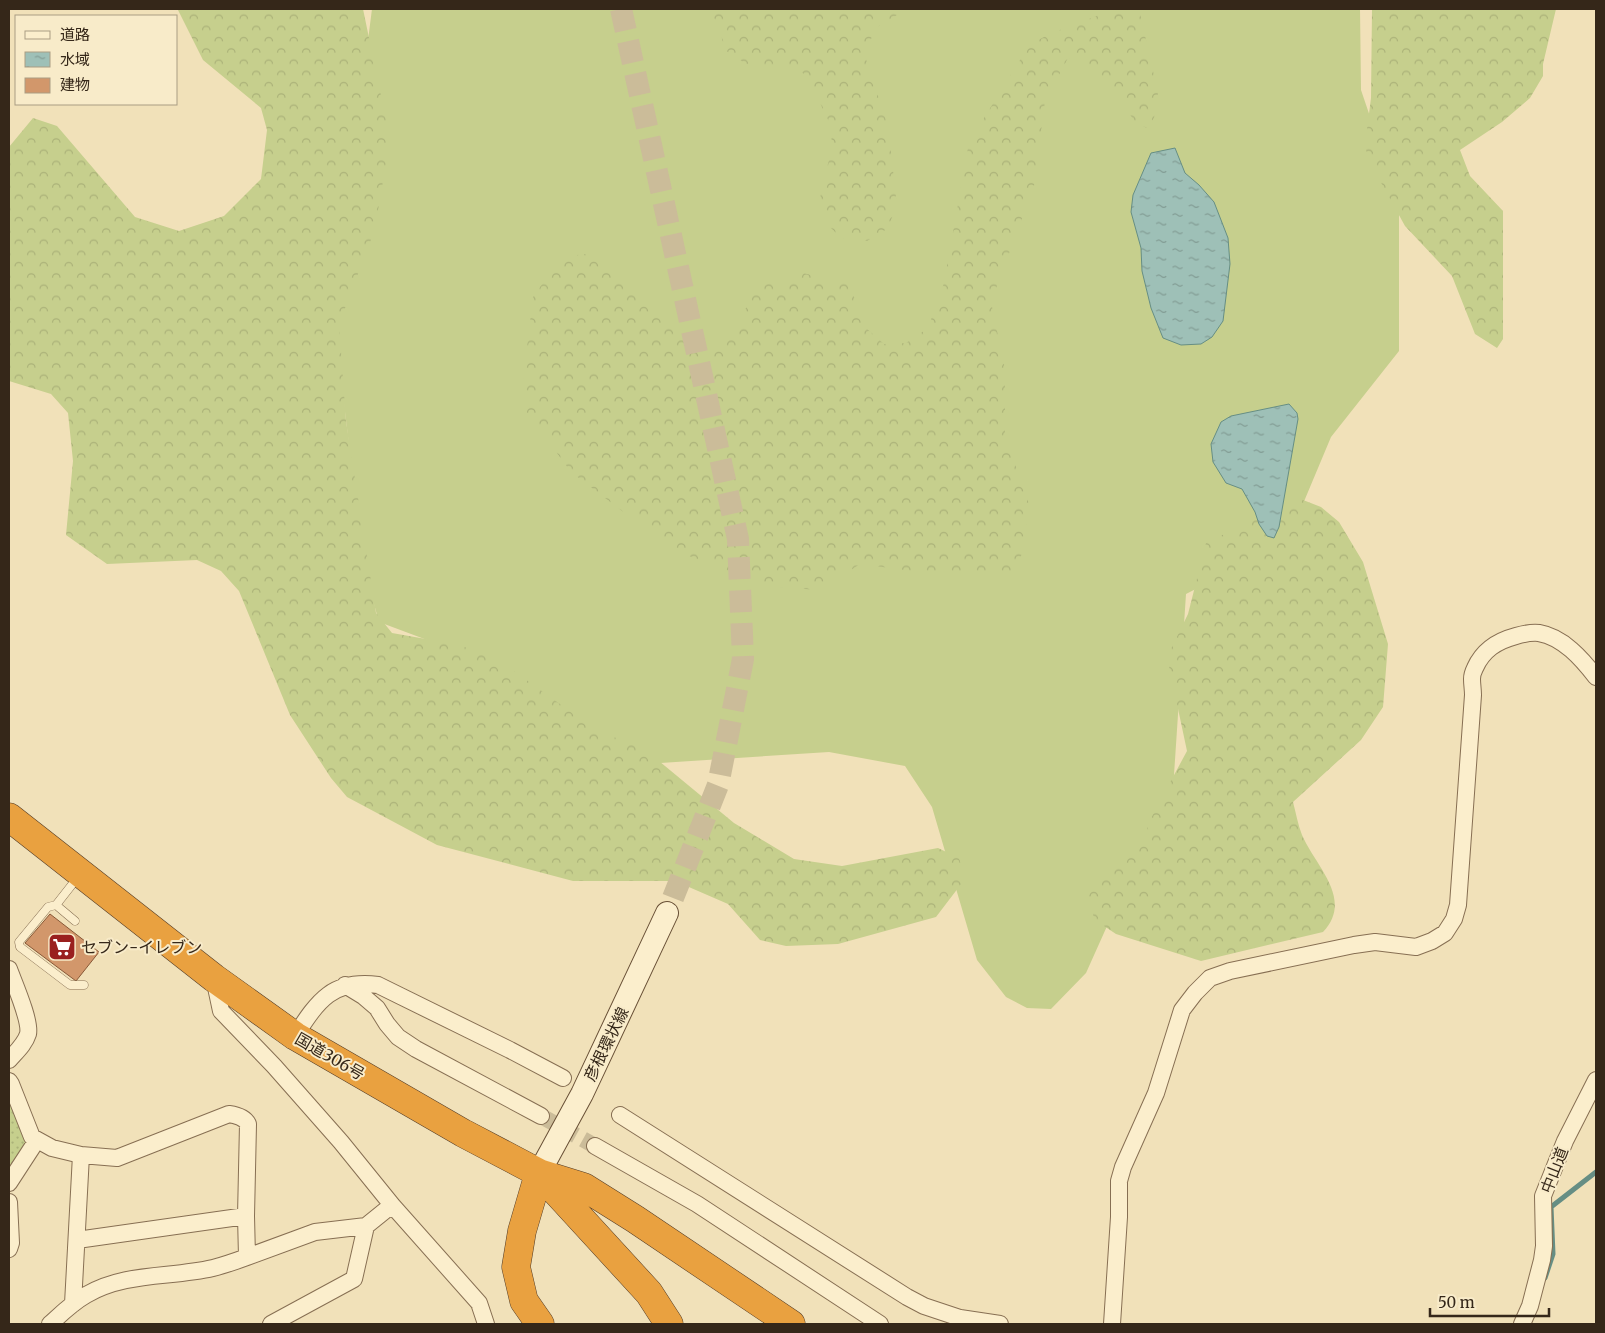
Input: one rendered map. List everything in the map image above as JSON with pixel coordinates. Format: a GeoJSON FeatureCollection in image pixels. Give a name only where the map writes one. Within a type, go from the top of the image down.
{"type":"FeatureCollection","features":[{"type":"Feature","properties":{"kind":"highway","name":"国道306号"},"geometry":{"type":"LineString","coordinates":[[9,817],[214,978],[295,1036],[463,1133],[538,1173]]}},
{"type":"Feature","properties":{"kind":"highway"},"geometry":{"type":"LineString","coordinates":[[538,1173],[522,1231],[516,1267],[524,1301],[540,1324]]}},
{"type":"Feature","properties":{"kind":"highway"},"geometry":{"type":"LineString","coordinates":[[538,1173],[649,1293],[669,1324]]}},
{"type":"Feature","properties":{"kind":"highway"},"geometry":{"type":"LineString","coordinates":[[538,1173],[584,1187],[791,1324]]}},
{"type":"Feature","properties":{"kind":"main road","name":"彦根環状線"},"geometry":{"type":"LineString","coordinates":[[538,1173],[582,1094],[668,913]]}},
{"type":"Feature","properties":{"kind":"street"},"geometry":{"type":"LineString","coordinates":[[1112,1324],[1120,1217],[1119,1181],[1156,1093],[1182,1010],[1194,993],[1210,978],[1230,970],[1375,942],[1416,947],[1432,941],[1445,933],[1454,919],[1458,905],[1473,695],[1471,677],[1477,663],[1483,653],[1504,639],[1538,633],[1555,639],[1584,660],[1596,677]]}},
{"type":"Feature","properties":{"kind":"street"},"geometry":{"type":"LineString","coordinates":[[9,969],[28,1022],[28,1032],[24,1043],[9,1060]]}},
{"type":"Feature","properties":{"kind":"street"},"geometry":{"type":"LineString","coordinates":[[214,978],[221,1011],[274,1066],[341,1142],[392,1205],[479,1303],[486,1324]]}},
{"type":"Feature","properties":{"kind":"street"},"geometry":{"type":"LineString","coordinates":[[295,1036],[321,999],[332,991],[345,985],[363,983],[378,985],[563,1078]]}},
{"type":"Feature","properties":{"kind":"street"},"geometry":{"type":"LineString","coordinates":[[345,985],[364,996],[377,1008],[398,1037],[416,1049],[541,1116]]}},
{"type":"Feature","properties":{"kind":"street","name":"中山道"},"geometry":{"type":"LineString","coordinates":[[1522,1324],[1530,1306],[1542,1260],[1544,1246],[1543,1196],[1565,1141],[1596,1080]]}},
{"type":"Feature","properties":{"kind":"street"},"geometry":{"type":"LineString","coordinates":[[9,1082],[32,1136],[52,1148],[81,1155],[117,1158],[229,1114],[234,1114],[246,1121],[248,1124],[246,1257]]}},
{"type":"Feature","properties":{"kind":"street"},"geometry":{"type":"LineString","coordinates":[[620,1115],[906,1297],[937,1311],[960,1318],[1000,1324]]}},
{"type":"Feature","properties":{"kind":"street"},"geometry":{"type":"LineString","coordinates":[[9,1183],[37,1140]]}},
{"type":"Feature","properties":{"kind":"street"},"geometry":{"type":"LineString","coordinates":[[594,1146],[697,1204],[880,1324]]}},
{"type":"Feature","properties":{"kind":"street"},"geometry":{"type":"LineString","coordinates":[[73,1304],[81,1155]]}},
{"type":"Feature","properties":{"kind":"street"},"geometry":{"type":"LineString","coordinates":[[9,1202],[11,1243],[9,1249]]}},
{"type":"Feature","properties":{"kind":"street"},"geometry":{"type":"LineString","coordinates":[[50,1324],[85,1295],[103,1286],[132,1278],[213,1268],[315,1232],[366,1226],[392,1205]]}},
{"type":"Feature","properties":{"kind":"street"},"geometry":{"type":"LineString","coordinates":[[77,1240],[246,1216]]}},
{"type":"Feature","properties":{"kind":"street"},"geometry":{"type":"LineString","coordinates":[[272,1324],[354,1278],[366,1226]]}},
{"type":"Feature","properties":{"kind":"lane"},"geometry":{"type":"LineString","coordinates":[[81,874],[56,906],[48,907],[19,942],[20,947],[70,985],[84,985]]}},
{"type":"Feature","properties":{"kind":"lane"},"geometry":{"type":"LineString","coordinates":[[56,906],[75,921]]}},
{"type":"Feature","properties":{"kind":"green space"},"geometry":{"type":"Polygon","coordinates":[[[363,9],[390,139],[375,229],[339,324],[346,421],[376,613],[392,633],[460,645],[504,664],[599,732],[642,747],[734,823],[794,859],[842,866],[938,848],[959,858],[965,879],[936,917],[838,944],[786,946],[760,940],[728,904],[675,881],[573,881],[437,845],[347,797],[331,778],[290,715],[239,591],[221,571],[197,560],[107,564],[66,535],[73,461],[68,413],[51,394],[9,381],[9,147],[33,118],[57,126],[135,217],[179,231],[224,216],[261,179],[267,130],[261,108],[203,60],[178,10],[363,9]]]}},
{"type":"Feature","properties":{"kind":"green space"},"geometry":{"type":"Polygon","coordinates":[[[372,9],[1360,9],[1361,90],[1399,202],[1399,351],[1331,437],[1287,542],[1186,594],[1172,805],[1134,866],[1086,973],[1051,1009],[1027,1008],[1006,997],[977,960],[932,807],[905,766],[829,752],[645,764],[486,662],[379,622],[364,568],[333,313],[372,9]]]}},
{"type":"Feature","properties":{"kind":"green space"},"geometry":{"type":"Polygon","coordinates":[[[709,9],[907,9],[877,27],[864,53],[888,126],[897,206],[887,229],[867,241],[841,238],[824,221],[820,198],[831,151],[832,128],[809,80],[800,70],[746,64],[725,50],[719,27],[709,9]]]}},
{"type":"Feature","properties":{"kind":"green space"},"geometry":{"type":"Polygon","coordinates":[[[1099,9],[1139,9],[1158,93],[1154,118],[1147,128],[1136,123],[1095,66],[1068,58],[1045,101],[1034,186],[991,302],[1005,369],[1005,435],[1029,504],[1024,551],[1011,572],[934,574],[860,564],[821,590],[771,587],[673,550],[571,472],[527,413],[522,389],[533,297],[561,257],[585,254],[607,263],[692,347],[713,349],[734,334],[755,288],[803,273],[849,284],[866,328],[884,344],[906,343],[928,328],[944,283],[969,142],[1030,44],[1052,33],[1099,15],[1099,9]]]}},
{"type":"Feature","properties":{"kind":"green space"},"geometry":{"type":"Polygon","coordinates":[[[1372,9],[1556,9],[1543,64],[1543,76],[1530,98],[1502,122],[1460,150],[1470,176],[1503,211],[1503,339],[1497,348],[1475,334],[1452,276],[1405,226],[1368,159],[1365,145],[1371,98],[1372,9]]]}},
{"type":"Feature","properties":{"kind":"green space"},"geometry":{"type":"Polygon","coordinates":[[[1298,498],[1321,507],[1339,522],[1363,562],[1388,644],[1383,707],[1361,740],[1293,802],[1302,835],[1323,871],[1334,895],[1335,907],[1332,920],[1323,932],[1201,961],[1116,934],[1095,920],[1087,898],[1108,866],[1144,837],[1153,814],[1187,751],[1167,657],[1188,614],[1206,543],[1257,518],[1259,524],[1279,527],[1283,506],[1298,498]]]}},
{"type":"Feature","properties":{"kind":"green space"},"geometry":{"type":"Polygon","coordinates":[[[9,1094],[27,1141],[9,1170],[9,1094]]]}},
{"type":"Feature","properties":{"kind":"water"},"geometry":{"type":"Polygon","coordinates":[[[1175,148],[1185,173],[1214,202],[1228,238],[1230,264],[1223,321],[1212,337],[1201,344],[1181,345],[1163,338],[1151,308],[1142,271],[1141,248],[1131,212],[1133,195],[1151,153],[1175,148]]]}},
{"type":"Feature","properties":{"kind":"water"},"geometry":{"type":"Polygon","coordinates":[[[1289,404],[1297,413],[1298,419],[1279,527],[1274,538],[1267,536],[1259,524],[1255,512],[1242,489],[1226,483],[1213,462],[1211,444],[1221,422],[1231,416],[1289,404]]]}},
{"type":"Feature","properties":{"kind":"building","name":"セブン-イレブン"},"geometry":{"type":"Polygon","coordinates":[[[50,914],[99,952],[76,981],[25,943],[50,914]]]}},
{"type":"Feature","properties":{"kind":"waterway"},"geometry":{"type":"LineString","coordinates":[[1545,1278],[1553,1254],[1551,1207],[1596,1172]]}},
{"type":"Feature","properties":{"kind":"tunnel"},"geometry":{"type":"LineString","coordinates":[[621,9],[738,539],[743,659],[718,785],[667,913]]}},
{"type":"Feature","properties":{"kind":"tunnel"},"geometry":{"type":"LineString","coordinates":[[541,1116],[595,1146]]}},
{"type":"Feature","properties":{"kind":"place","name":"セブン-イレブン"},"geometry":{"type":"Point","coordinates":[62,947]}}]}
